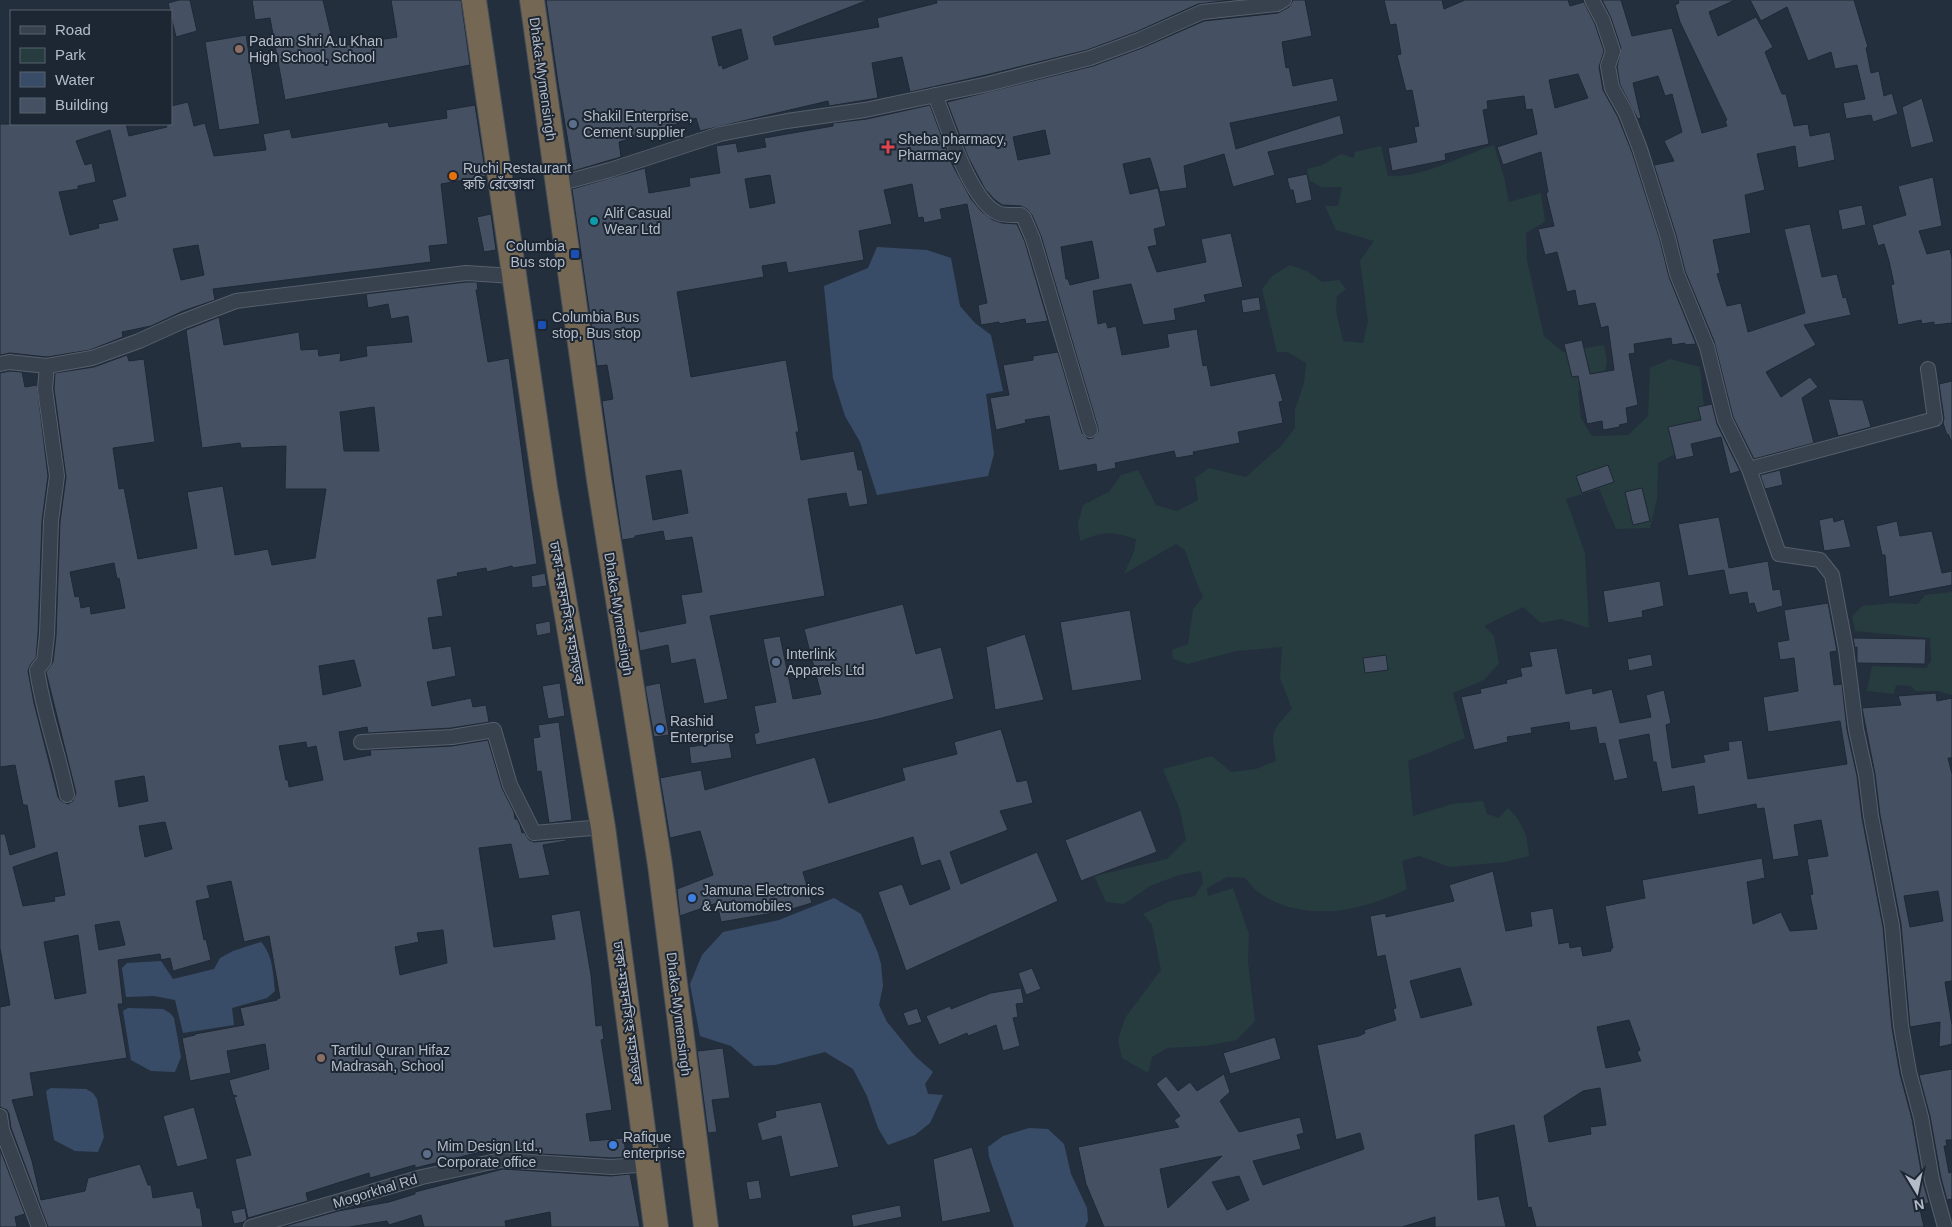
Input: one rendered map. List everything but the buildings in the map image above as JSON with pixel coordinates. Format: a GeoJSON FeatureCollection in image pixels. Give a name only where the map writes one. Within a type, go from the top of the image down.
{"type":"FeatureCollection","features":[{"type":"Feature","properties":{"kind":"highway","name":"ঢাকা-ময়মনসিংহ মহাসড়ক"},"geometry":{"type":"LineString","coordinates":[[474,0],[545,486],[603,827],[656,1227]]}},
{"type":"Feature","properties":{"kind":"highway","name":"Dhaka-Mymensingh"},"geometry":{"type":"LineString","coordinates":[[532,0],[602,500],[660,866],[706,1227]]}},
{"type":"Feature","properties":{"kind":"street"},"geometry":{"type":"LineString","coordinates":[[558,184],[610,170],[720,134],[787,121],[866,110],[988,84],[1090,58],[1139,40],[1202,12],[1277,4],[1284,0]]}},
{"type":"Feature","properties":{"kind":"street"},"geometry":{"type":"LineString","coordinates":[[1592,0],[1603,21],[1613,51],[1608,66],[1612,88],[1626,113],[1640,149],[1668,238],[1676,274],[1707,348],[1725,420],[1749,469],[1771,535],[1779,554],[1820,560],[1832,575],[1846,649],[1856,729],[1866,775],[1871,816],[1892,926],[1901,1026],[1921,1117],[1932,1180],[1945,1227]]}},
{"type":"Feature","properties":{"kind":"street"},"geometry":{"type":"LineString","coordinates":[[936,95],[973,188],[985,204],[997,212],[1005,215],[1021,215],[1024,218],[1033,239],[1090,430]]}},
{"type":"Feature","properties":{"kind":"street"},"geometry":{"type":"LineString","coordinates":[[0,364],[9,362],[47,366],[92,358],[236,301],[466,273],[513,276]]}},
{"type":"Feature","properties":{"kind":"street"},"geometry":{"type":"LineString","coordinates":[[47,366],[45,389],[57,476],[50,521],[47,635],[44,662],[37,670],[41,698],[67,794]]}},
{"type":"Feature","properties":{"kind":"street"},"geometry":{"type":"LineString","coordinates":[[1749,469],[1935,419],[1928,369]]}},
{"type":"Feature","properties":{"kind":"street"},"geometry":{"type":"LineString","coordinates":[[361,742],[452,737],[494,730],[510,785],[534,833],[603,827]]}},
{"type":"Feature","properties":{"kind":"street"},"geometry":{"type":"LineString","coordinates":[[0,1116],[6,1139],[39,1227]]}},
{"type":"Feature","properties":{"kind":"street","name":"Mogorkhal Rd"},"geometry":{"type":"LineString","coordinates":[[251,1227],[422,1177],[501,1160],[612,1167],[649,1164]]}},
{"type":"Feature","properties":{"kind":"green space"},"geometry":{"type":"Polygon","coordinates":[[[1494,145],[1504,177],[1509,202],[1541,193],[1545,222],[1526,233],[1527,260],[1544,336],[1563,352],[1604,345],[1607,363],[1603,382],[1578,391],[1581,418],[1592,436],[1628,435],[1648,416],[1650,368],[1670,359],[1700,367],[1704,408],[1710,435],[1658,463],[1657,499],[1650,528],[1616,529],[1599,489],[1566,499],[1585,553],[1589,628],[1561,619],[1541,623],[1523,607],[1484,626],[1494,636],[1499,663],[1484,680],[1453,693],[1465,738],[1408,761],[1413,816],[1452,804],[1483,801],[1487,814],[1499,818],[1508,808],[1518,819],[1524,830],[1529,856],[1505,862],[1450,867],[1419,856],[1402,861],[1407,889],[1372,903],[1335,911],[1298,909],[1280,904],[1262,895],[1245,878],[1227,877],[1207,888],[1208,896],[1233,888],[1249,934],[1248,962],[1255,1021],[1237,1040],[1205,1046],[1167,1048],[1152,1057],[1148,1073],[1122,1058],[1118,1040],[1125,1018],[1161,970],[1152,925],[1143,914],[1171,901],[1195,896],[1203,883],[1201,871],[1179,875],[1150,886],[1124,904],[1106,902],[1094,876],[1167,859],[1186,840],[1180,810],[1163,769],[1212,756],[1231,772],[1256,769],[1276,761],[1273,743],[1274,732],[1276,727],[1292,709],[1280,678],[1282,647],[1237,651],[1187,664],[1173,659],[1172,650],[1188,644],[1193,609],[1203,597],[1185,550],[1176,544],[1124,574],[1134,552],[1136,539],[1108,533],[1095,535],[1080,541],[1078,523],[1083,505],[1109,492],[1121,475],[1138,470],[1156,505],[1177,511],[1198,500],[1195,478],[1209,468],[1246,477],[1281,446],[1295,428],[1295,409],[1304,383],[1306,363],[1288,352],[1277,352],[1262,289],[1272,276],[1290,265],[1307,271],[1322,282],[1339,280],[1346,289],[1337,296],[1336,311],[1343,341],[1363,343],[1368,321],[1360,261],[1374,241],[1336,230],[1325,206],[1338,206],[1342,187],[1321,187],[1309,180],[1307,169],[1322,165],[1341,154],[1354,158],[1355,152],[1381,146],[1388,176],[1401,176],[1428,170],[1494,145]]]}},
{"type":"Feature","properties":{"kind":"green space"},"geometry":{"type":"Polygon","coordinates":[[[1952,592],[1952,695],[1938,691],[1916,691],[1910,686],[1896,685],[1894,694],[1867,691],[1872,666],[1926,668],[1931,661],[1930,638],[1855,631],[1852,617],[1862,606],[1892,603],[1918,604],[1925,595],[1952,592]]]}},
{"type":"Feature","properties":{"kind":"water"},"geometry":{"type":"Polygon","coordinates":[[[877,247],[927,250],[951,258],[960,306],[975,323],[991,335],[1003,391],[986,394],[994,454],[988,476],[877,495],[860,442],[845,416],[833,378],[824,286],[868,268],[877,247]]]}},
{"type":"Feature","properties":{"kind":"water"},"geometry":{"type":"Polygon","coordinates":[[[834,898],[861,914],[881,964],[883,986],[879,1005],[887,1022],[915,1056],[933,1072],[925,1084],[928,1094],[943,1095],[930,1123],[915,1135],[888,1145],[878,1128],[867,1096],[853,1069],[825,1052],[775,1065],[754,1066],[731,1046],[700,1036],[690,984],[702,955],[723,932],[779,920],[834,898]]]}},
{"type":"Feature","properties":{"kind":"water"},"geometry":{"type":"Polygon","coordinates":[[[261,942],[270,959],[275,991],[267,998],[232,1008],[234,1025],[183,1033],[175,1000],[154,996],[126,997],[122,968],[127,963],[161,961],[173,979],[214,969],[220,958],[233,951],[261,942]]]}},
{"type":"Feature","properties":{"kind":"water"},"geometry":{"type":"Polygon","coordinates":[[[128,1008],[163,1009],[174,1018],[181,1057],[175,1072],[151,1071],[131,1060],[123,1011],[128,1008]]]}},
{"type":"Feature","properties":{"kind":"water"},"geometry":{"type":"Polygon","coordinates":[[[51,1088],[86,1089],[93,1093],[97,1099],[104,1137],[98,1152],[75,1151],[54,1140],[46,1091],[51,1088]]]}},
{"type":"Feature","properties":{"kind":"water"},"geometry":{"type":"Polygon","coordinates":[[[1029,1128],[1048,1129],[1064,1144],[1071,1174],[1087,1208],[1088,1221],[1085,1227],[1014,1227],[989,1157],[988,1147],[1003,1136],[1029,1128]]]}},
{"type":"Feature","properties":{"kind":"place","name":"Padam Shri A.u Khan High School, School"},"geometry":{"type":"Point","coordinates":[239,49]}},
{"type":"Feature","properties":{"kind":"place","name":"Shakil Enterprise, Cement supplier"},"geometry":{"type":"Point","coordinates":[573,124]}},
{"type":"Feature","properties":{"kind":"place","name":"Sheba pharmacy, Pharmacy"},"geometry":{"type":"Point","coordinates":[888,147]}},
{"type":"Feature","properties":{"kind":"place","name":"Ruchi Restaurant রুচি রেঁস্তোরা"},"geometry":{"type":"Point","coordinates":[453,176]}},
{"type":"Feature","properties":{"kind":"place","name":"Alif Casual Wear Ltd"},"geometry":{"type":"Point","coordinates":[594,221]}},
{"type":"Feature","properties":{"kind":"place","name":"Columbia Bus stop"},"geometry":{"type":"Point","coordinates":[575,254]}},
{"type":"Feature","properties":{"kind":"place","name":"Columbia Bus stop, Bus stop"},"geometry":{"type":"Point","coordinates":[542,325]}},
{"type":"Feature","properties":{"kind":"place","name":"Interlink Apparels Ltd"},"geometry":{"type":"Point","coordinates":[776,662]}},
{"type":"Feature","properties":{"kind":"place","name":"Rashid Enterprise"},"geometry":{"type":"Point","coordinates":[660,729]}},
{"type":"Feature","properties":{"kind":"place","name":"Jamuna Electronics & Automobiles"},"geometry":{"type":"Point","coordinates":[692,898]}},
{"type":"Feature","properties":{"kind":"place","name":"Tartilul Quran Hifaz Madrasah, School"},"geometry":{"type":"Point","coordinates":[321,1058]}},
{"type":"Feature","properties":{"kind":"place","name":"Rafique enterprise"},"geometry":{"type":"Point","coordinates":[613,1145]}},
{"type":"Feature","properties":{"kind":"place","name":"Mim Design Ltd., Corporate office"},"geometry":{"type":"Point","coordinates":[427,1154]}}]}
